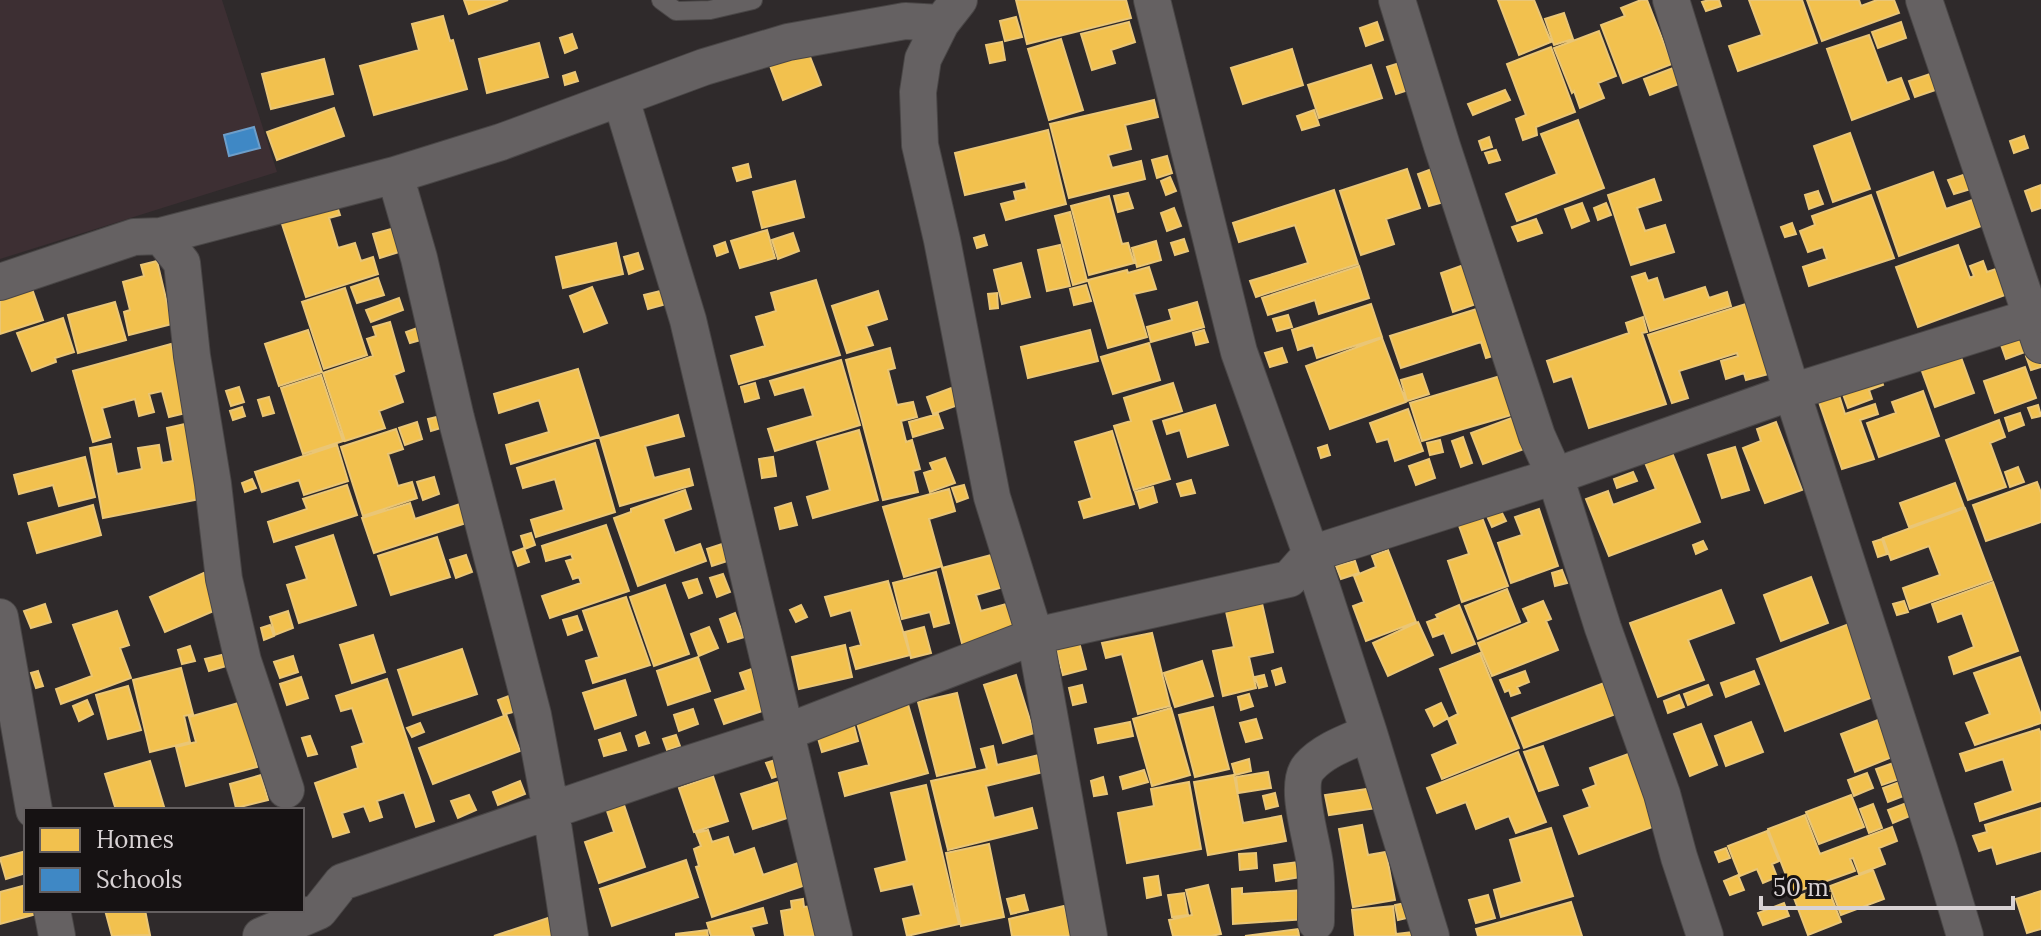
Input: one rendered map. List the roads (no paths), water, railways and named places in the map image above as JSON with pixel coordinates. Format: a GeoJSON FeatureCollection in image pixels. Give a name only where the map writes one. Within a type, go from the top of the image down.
{"type":"FeatureCollection","features":[{"type":"Feature","properties":{"kind":"street"},"geometry":{"type":"LineString","coordinates":[[1152,0],[1239,352],[1311,554],[1431,936]]}},
{"type":"Feature","properties":{"kind":"street"},"geometry":{"type":"LineString","coordinates":[[1397,0],[1537,436],[1555,476],[1603,628],[1662,794],[1705,936]]}},
{"type":"Feature","properties":{"kind":"street"},"geometry":{"type":"LineString","coordinates":[[1671,0],[1965,936]]}},
{"type":"Feature","properties":{"kind":"street"},"geometry":{"type":"LineString","coordinates":[[261,936],[320,923],[342,882],[784,733],[1035,636],[1289,579],[1311,554],[1555,476],[1792,392],[2038,325],[1924,0]]}},
{"type":"Feature","properties":{"kind":"street"},"geometry":{"type":"LineString","coordinates":[[0,282],[134,237],[161,236],[395,175],[501,142],[704,67],[788,42],[950,11]]}},
{"type":"Feature","properties":{"kind":"street"},"geometry":{"type":"LineString","coordinates":[[950,11],[923,59],[918,92],[920,145],[942,240],[992,497],[1035,636],[1089,936]]}},
{"type":"Feature","properties":{"kind":"street"},"geometry":{"type":"LineString","coordinates":[[621,99],[688,320],[834,936]]}},
{"type":"Feature","properties":{"kind":"street"},"geometry":{"type":"LineString","coordinates":[[395,175],[419,258],[456,418],[533,715],[570,936]]}},
{"type":"Feature","properties":{"kind":"street"},"geometry":{"type":"LineString","coordinates":[[161,236],[182,263],[224,579],[243,661],[286,790]]}},
{"type":"Feature","properties":{"kind":"street"},"geometry":{"type":"LineString","coordinates":[[0,617],[8,722],[33,808]]}},
{"type":"Feature","properties":{"kind":"street"},"geometry":{"type":"LineString","coordinates":[[1316,922],[1315,865],[1303,802],[1304,777],[1307,768],[1329,751],[1369,733]]}},
{"type":"Feature","properties":{"kind":"street"},"geometry":{"type":"LineString","coordinates":[[52,912],[57,936]]}},
{"type":"Feature","properties":{"kind":"lane"},"geometry":{"type":"LineString","coordinates":[[661,0],[676,11],[710,10],[753,0]]}}]}
